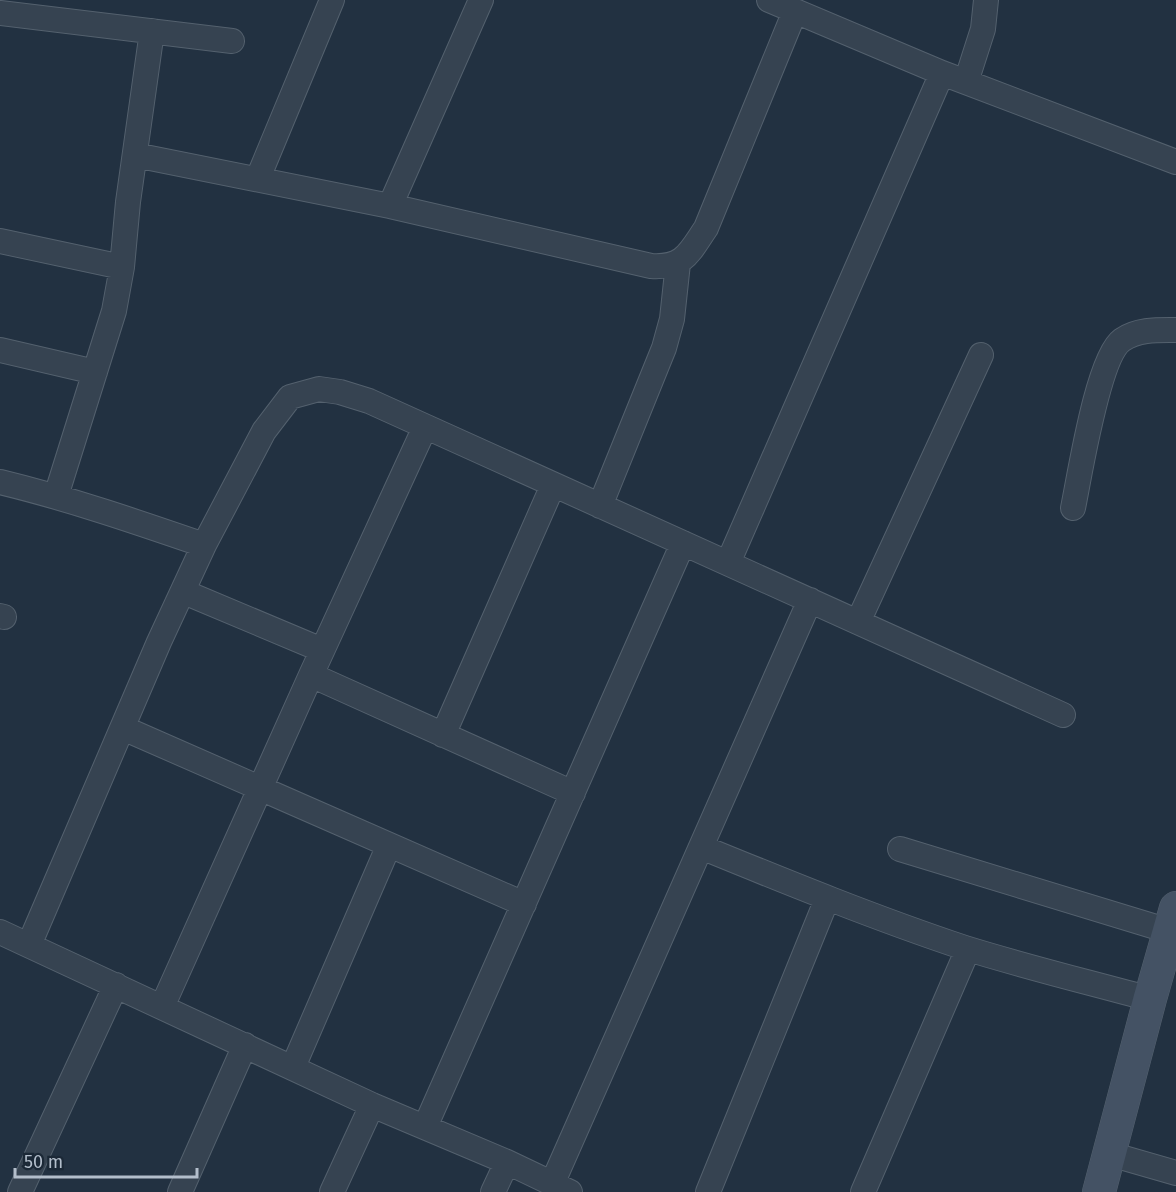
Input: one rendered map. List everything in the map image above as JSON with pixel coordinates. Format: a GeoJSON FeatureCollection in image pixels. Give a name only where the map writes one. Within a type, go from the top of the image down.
{"type":"FeatureCollection","features":[{"type":"Feature","properties":{"kind":"street"},"geometry":{"type":"LineString","coordinates":[[258,178],[332,0]]}},
{"type":"Feature","properties":{"kind":"street"},"geometry":{"type":"LineString","coordinates":[[390,206],[481,0]]}},
{"type":"Feature","properties":{"kind":"street"},"geometry":{"type":"LineString","coordinates":[[769,0],[942,73],[1176,162]]}},
{"type":"Feature","properties":{"kind":"street"},"geometry":{"type":"LineString","coordinates":[[966,82],[982,29],[986,0]]}},
{"type":"Feature","properties":{"kind":"street"},"geometry":{"type":"LineString","coordinates":[[0,13],[36,8],[152,31],[231,41]]}},
{"type":"Feature","properties":{"kind":"street"},"geometry":{"type":"LineString","coordinates":[[135,155],[258,178],[651,266],[667,267],[678,263],[691,250],[706,228],[795,11]]}},
{"type":"Feature","properties":{"kind":"street"},"geometry":{"type":"LineString","coordinates":[[56,496],[114,311],[122,267],[128,202],[152,31]]}},
{"type":"Feature","properties":{"kind":"street"},"geometry":{"type":"LineString","coordinates":[[728,563],[942,73]]}},
{"type":"Feature","properties":{"kind":"street"},"geometry":{"type":"LineString","coordinates":[[0,241],[122,267]]}},
{"type":"Feature","properties":{"kind":"street"},"geometry":{"type":"LineString","coordinates":[[600,506],[664,348],[672,319],[678,263]]}},
{"type":"Feature","properties":{"kind":"street"},"geometry":{"type":"LineString","coordinates":[[1073,508],[1100,378],[1109,355],[1120,341],[1137,332],[1176,330]]}},
{"type":"Feature","properties":{"kind":"street"},"geometry":{"type":"LineString","coordinates":[[0,350],[95,372]]}},
{"type":"Feature","properties":{"kind":"street"},"geometry":{"type":"LineString","coordinates":[[858,622],[981,355]]}},
{"type":"Feature","properties":{"kind":"street"},"geometry":{"type":"LineString","coordinates":[[30,945],[159,642],[204,545],[264,431],[290,397],[319,389],[340,392],[369,401],[1063,715]]}},
{"type":"Feature","properties":{"kind":"street"},"geometry":{"type":"LineString","coordinates":[[162,1007],[425,427]]}},
{"type":"Feature","properties":{"kind":"street"},"geometry":{"type":"LineString","coordinates":[[0,482],[56,496],[204,545]]}},
{"type":"Feature","properties":{"kind":"street"},"geometry":{"type":"LineString","coordinates":[[443,735],[553,485]]}},
{"type":"Feature","properties":{"kind":"street"},"geometry":{"type":"LineString","coordinates":[[425,1127],[683,543]]}},
{"type":"Feature","properties":{"kind":"street"},"geometry":{"type":"LineString","coordinates":[[184,592],[322,650]]}},
{"type":"Feature","properties":{"kind":"street"},"geometry":{"type":"LineString","coordinates":[[0,932],[372,1105],[507,1162],[561,1188],[701,847],[810,600]]}},
{"type":"Feature","properties":{"kind":"street"},"geometry":{"type":"LineString","coordinates":[[311,675],[573,793]]}},
{"type":"Feature","properties":{"kind":"street"},"geometry":{"type":"LineString","coordinates":[[123,728],[524,904]]}},
{"type":"Feature","properties":{"kind":"street"},"geometry":{"type":"LineString","coordinates":[[293,1067],[389,845]]}},
{"type":"Feature","properties":{"kind":"street"},"geometry":{"type":"LineString","coordinates":[[701,847],[827,899],[968,949],[1150,999]]}},
{"type":"Feature","properties":{"kind":"street"},"geometry":{"type":"LineString","coordinates":[[900,849],[1173,920],[1099,1192]]}},
{"type":"Feature","properties":{"kind":"street"},"geometry":{"type":"LineString","coordinates":[[708,1192],[827,899]]}},
{"type":"Feature","properties":{"kind":"street"},"geometry":{"type":"LineString","coordinates":[[863,1192],[968,949]]}},
{"type":"Feature","properties":{"kind":"street"},"geometry":{"type":"LineString","coordinates":[[20,1192],[116,985]]}},
{"type":"Feature","properties":{"kind":"street"},"geometry":{"type":"LineString","coordinates":[[180,1192],[245,1045]]}},
{"type":"Feature","properties":{"kind":"street"},"geometry":{"type":"LineString","coordinates":[[332,1192],[372,1105]]}},
{"type":"Feature","properties":{"kind":"street"},"geometry":{"type":"LineString","coordinates":[[1110,1154],[1176,1173]]}},
{"type":"Feature","properties":{"kind":"street"},"geometry":{"type":"LineString","coordinates":[[493,1192],[507,1162]]}}]}
